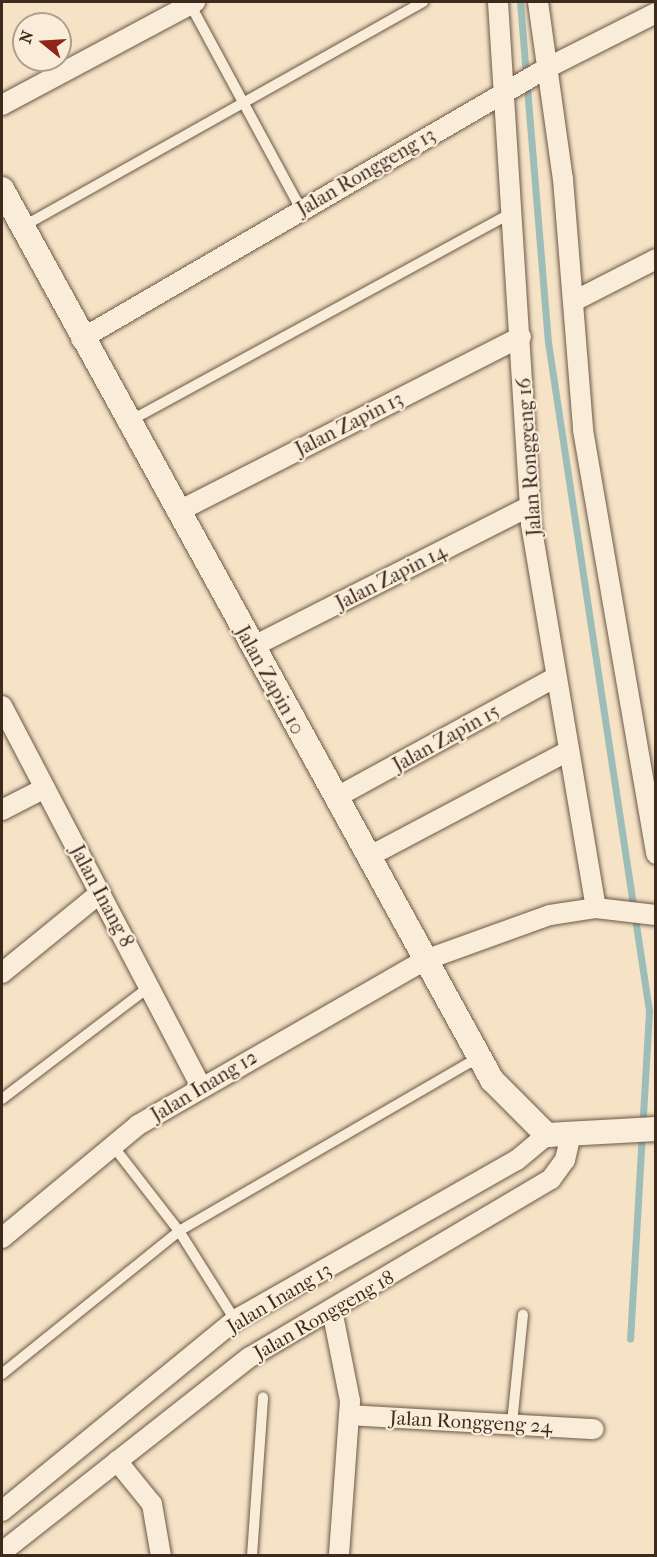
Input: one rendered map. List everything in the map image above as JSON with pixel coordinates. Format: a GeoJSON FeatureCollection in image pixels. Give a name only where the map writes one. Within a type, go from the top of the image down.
{"type":"FeatureCollection","features":[{"type":"Feature","properties":{"kind":"street","name":"Jalan Ronggeng 16"},"geometry":{"type":"LineString","coordinates":[[498,2],[515,212],[530,506],[556,678],[596,908]]}},
{"type":"Feature","properties":{"kind":"street"},"geometry":{"type":"LineString","coordinates":[[538,2],[574,301],[583,430],[656,854]]}},
{"type":"Feature","properties":{"kind":"street"},"geometry":{"type":"LineString","coordinates":[[2,105],[193,3]]}},
{"type":"Feature","properties":{"kind":"street","name":"Jalan Ronggeng 13"},"geometry":{"type":"LineString","coordinates":[[81,339],[547,68],[656,13]]}},
{"type":"Feature","properties":{"kind":"street","name":"Jalan Zapin 10"},"geometry":{"type":"LineString","coordinates":[[2,189],[127,423],[492,1080],[559,1134]]}},
{"type":"Feature","properties":{"kind":"street"},"geometry":{"type":"LineString","coordinates":[[574,301],[656,259]]}},
{"type":"Feature","properties":{"kind":"street","name":"Jalan Zapin 13"},"geometry":{"type":"LineString","coordinates":[[177,512],[521,337]]}},
{"type":"Feature","properties":{"kind":"street","name":"Jalan Zapin 14"},"geometry":{"type":"LineString","coordinates":[[252,647],[530,506]]}},
{"type":"Feature","properties":{"kind":"street","name":"Jalan Zapin 15"},"geometry":{"type":"LineString","coordinates":[[335,798],[556,678]]}},
{"type":"Feature","properties":{"kind":"street","name":"Jalan Inang 8"},"geometry":{"type":"LineString","coordinates":[[2,706],[201,1086]]}},
{"type":"Feature","properties":{"kind":"street"},"geometry":{"type":"LineString","coordinates":[[368,858],[568,751]]}},
{"type":"Feature","properties":{"kind":"street"},"geometry":{"type":"LineString","coordinates":[[2,810],[45,788]]}},
{"type":"Feature","properties":{"kind":"street"},"geometry":{"type":"LineString","coordinates":[[2,973],[100,893]]}},
{"type":"Feature","properties":{"kind":"street","name":"Jalan Inang 12"},"geometry":{"type":"LineString","coordinates":[[2,1238],[113,1146],[201,1086],[425,960],[550,915],[596,908],[653,915]]}},
{"type":"Feature","properties":{"kind":"street"},"geometry":{"type":"LineString","coordinates":[[559,1134],[656,1129]]}},
{"type":"Feature","properties":{"kind":"street","name":"Jalan Ronggeng 18"},"geometry":{"type":"LineString","coordinates":[[2,1552],[250,1357],[551,1179],[565,1160],[559,1134]]}},
{"type":"Feature","properties":{"kind":"street","name":"Jalan Inang 13"},"geometry":{"type":"LineString","coordinates":[[2,1511],[235,1320],[559,1134]]}},
{"type":"Feature","properties":{"kind":"street"},"geometry":{"type":"LineString","coordinates":[[332,1310],[349,1415],[339,1556]]}},
{"type":"Feature","properties":{"kind":"street","name":"Jalan Ronggeng 24"},"geometry":{"type":"LineString","coordinates":[[349,1415],[594,1429]]}},
{"type":"Feature","properties":{"kind":"street"},"geometry":{"type":"LineString","coordinates":[[117,1461],[152,1504],[161,1556]]}},
{"type":"Feature","properties":{"kind":"lane"},"geometry":{"type":"LineString","coordinates":[[22,227],[423,2]]}},
{"type":"Feature","properties":{"kind":"lane"},"geometry":{"type":"LineString","coordinates":[[193,3],[243,105],[301,209]]}},
{"type":"Feature","properties":{"kind":"lane"},"geometry":{"type":"LineString","coordinates":[[127,423],[515,212]]}},
{"type":"Feature","properties":{"kind":"lane"},"geometry":{"type":"LineString","coordinates":[[2,1099],[149,987]]}},
{"type":"Feature","properties":{"kind":"lane"},"geometry":{"type":"LineString","coordinates":[[2,1374],[179,1231],[479,1057]]}},
{"type":"Feature","properties":{"kind":"lane"},"geometry":{"type":"LineString","coordinates":[[113,1146],[179,1231],[235,1320]]}},
{"type":"Feature","properties":{"kind":"lane"},"geometry":{"type":"LineString","coordinates":[[512,1423],[523,1315]]}},
{"type":"Feature","properties":{"kind":"lane"},"geometry":{"type":"LineString","coordinates":[[252,1556],[263,1397]]}},
{"type":"Feature","properties":{"kind":"waterway"},"geometry":{"type":"LineString","coordinates":[[520,2],[548,342],[649,1011],[630,1338]]}}]}
